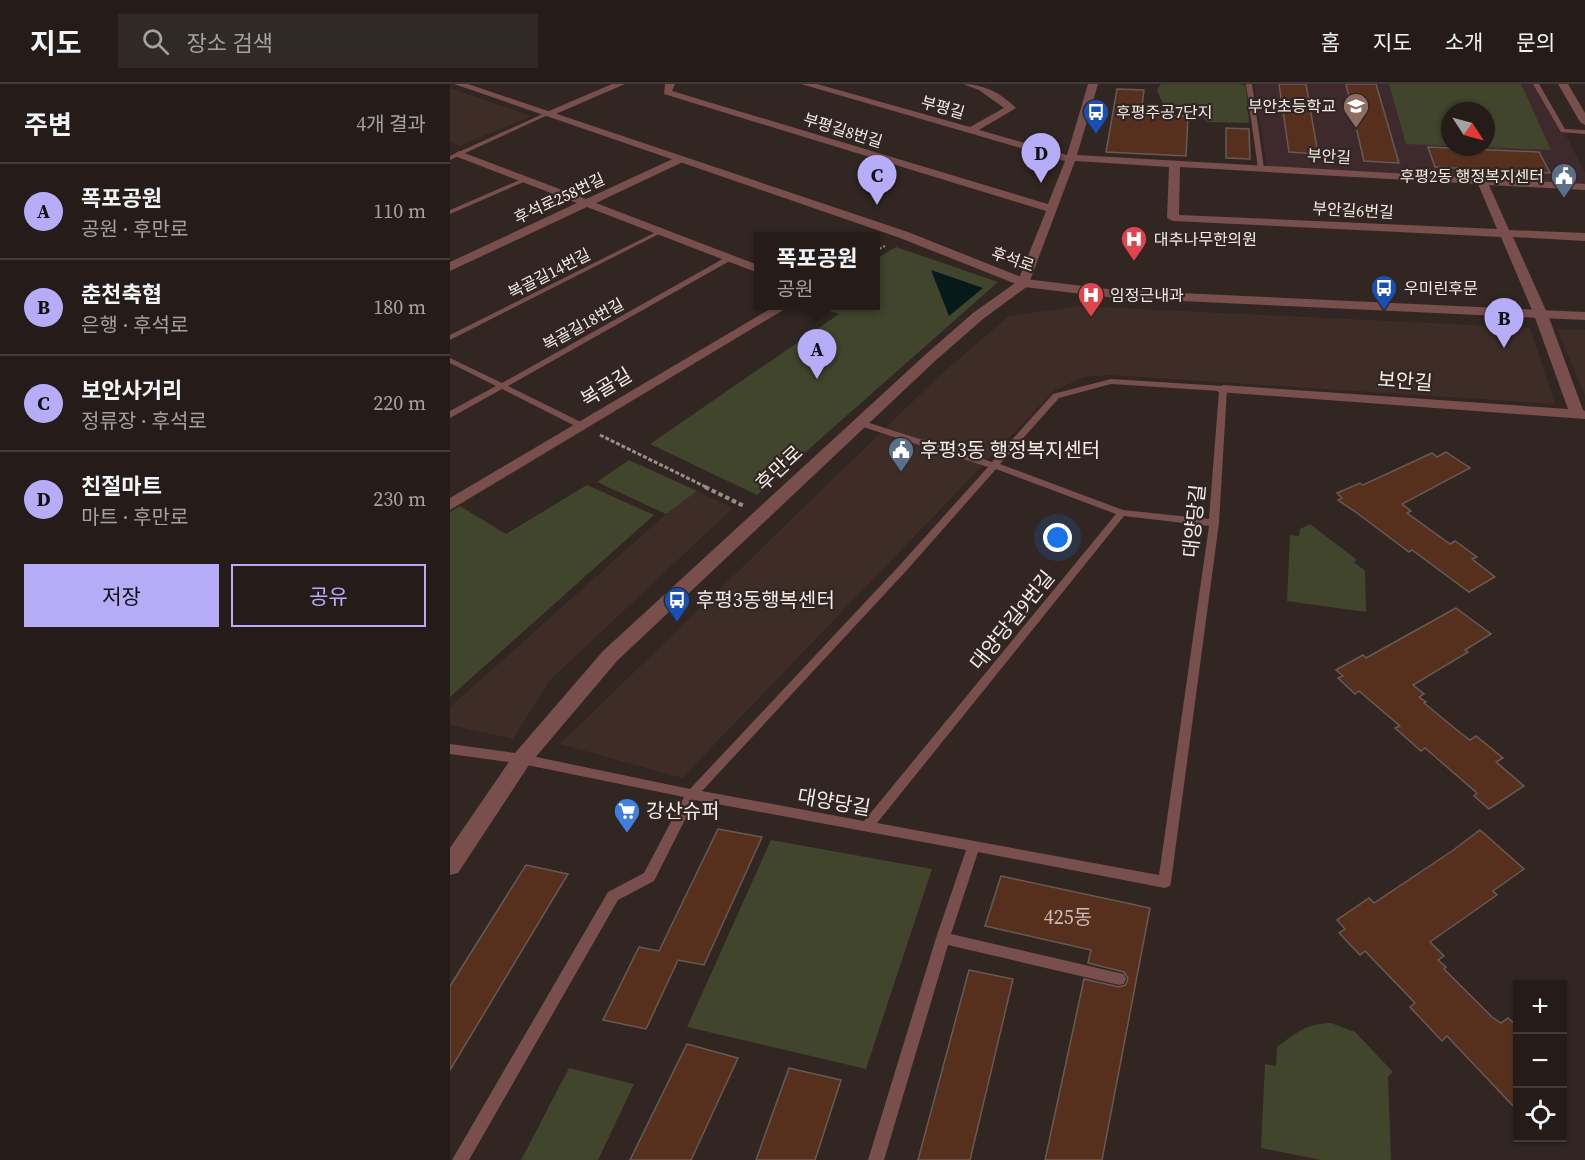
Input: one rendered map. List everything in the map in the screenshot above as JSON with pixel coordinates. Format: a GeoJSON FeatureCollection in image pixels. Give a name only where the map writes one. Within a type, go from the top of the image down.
{"type":"FeatureCollection","features":[{"type":"Feature","properties":{"kind":"street","name":"후석로"},"geometry":{"type":"LineString","coordinates":[[459,84],[903,235],[1024,283],[1116,294],[1585,316]]}},
{"type":"Feature","properties":{"kind":"street"},"geometry":{"type":"LineString","coordinates":[[547,114],[620,84]]}},
{"type":"Feature","properties":{"kind":"street","name":"부평길8번길"},"geometry":{"type":"LineString","coordinates":[[670,84],[667,92],[1052,209]]}},
{"type":"Feature","properties":{"kind":"street","name":"부평길"},"geometry":{"type":"LineString","coordinates":[[806,84],[1071,158]]}},
{"type":"Feature","properties":{"kind":"street"},"geometry":{"type":"LineString","coordinates":[[968,84],[982,88],[1011,108],[970,130]]}},
{"type":"Feature","properties":{"kind":"street"},"geometry":{"type":"LineString","coordinates":[[1024,283],[1071,158],[1093,84]]}},
{"type":"Feature","properties":{"kind":"street"},"geometry":{"type":"LineString","coordinates":[[1563,84],[1585,122]]}},
{"type":"Feature","properties":{"kind":"street"},"geometry":{"type":"LineString","coordinates":[[454,156],[754,267]]}},
{"type":"Feature","properties":{"kind":"street","name":"부안길"},"geometry":{"type":"LineString","coordinates":[[1071,158],[1585,187]]}},
{"type":"Feature","properties":{"kind":"street","name":"후석로258번길"},"geometry":{"type":"LineString","coordinates":[[450,267],[681,159]]}},
{"type":"Feature","properties":{"kind":"street","name":"부안길6번길"},"geometry":{"type":"LineString","coordinates":[[1175,164],[1173,218],[1585,237]]}},
{"type":"Feature","properties":{"kind":"street"},"geometry":{"type":"LineString","coordinates":[[1482,181],[1541,315],[1581,415]]}},
{"type":"Feature","properties":{"kind":"street","name":"후만로"},"geometry":{"type":"LineString","coordinates":[[450,866],[522,759],[610,656],[760,514],[978,316],[1024,283]]}},
{"type":"Feature","properties":{"kind":"street","name":"복골길"},"geometry":{"type":"LineString","coordinates":[[450,505],[776,310]]}},
{"type":"Feature","properties":{"kind":"street","name":"보안길"},"geometry":{"type":"LineString","coordinates":[[1223,389],[1581,415]]}},
{"type":"Feature","properties":{"kind":"lane"},"geometry":{"type":"LineString","coordinates":[[1249,84],[1261,168]]}},
{"type":"Feature","properties":{"kind":"lane"},"geometry":{"type":"LineString","coordinates":[[1536,84],[1563,131],[1585,132]]}},
{"type":"Feature","properties":{"kind":"lane"},"geometry":{"type":"LineString","coordinates":[[454,156],[547,114]]}},
{"type":"Feature","properties":{"kind":"lane"},"geometry":{"type":"LineString","coordinates":[[450,212],[524,180]]}},
{"type":"Feature","properties":{"kind":"lane","name":"복골길14번길"},"geometry":{"type":"LineString","coordinates":[[450,338],[660,232]]}},
{"type":"Feature","properties":{"kind":"lane","name":"복골길18번길"},"geometry":{"type":"LineString","coordinates":[[450,415],[731,258]]}},
{"type":"Feature","properties":{"kind":"lane"},"geometry":{"type":"LineString","coordinates":[[450,360],[582,426]]}},
{"type":"Feature","properties":{"kind":"lane"},"geometry":{"type":"LineString","coordinates":[[460,1160],[613,896],[649,877],[692,794],[996,466],[1056,396],[1111,381],[1223,389]]}},
{"type":"Feature","properties":{"kind":"lane","name":"대양당길"},"geometry":{"type":"LineString","coordinates":[[450,749],[522,759],[692,794],[1165,882],[1214,523],[1223,389]]}},
{"type":"Feature","properties":{"kind":"lane"},"geometry":{"type":"LineString","coordinates":[[860,423],[996,466],[1122,513],[1214,523]]}},
{"type":"Feature","properties":{"kind":"lane","name":"대양당길9번길"},"geometry":{"type":"LineString","coordinates":[[867,826],[1122,513]]}},
{"type":"Feature","properties":{"kind":"lane"},"geometry":{"type":"LineString","coordinates":[[876,1160],[973,846]]}},
{"type":"Feature","properties":{"kind":"lane"},"geometry":{"type":"LineString","coordinates":[[943,938],[1119,979]]}},
{"type":"Feature","properties":{"kind":"path"},"geometry":{"type":"LineString","coordinates":[[582,426],[760,514]]}},
{"type":"Feature","properties":{"kind":"shaded area","name":"부안초등학교"},"geometry":{"type":"Polygon","coordinates":[[[1254,84],[1540,84],[1585,173],[1585,187],[1267,166],[1254,84]]]}},
{"type":"Feature","properties":{"kind":"shaded area"},"geometry":{"type":"Polygon","coordinates":[[[450,88],[531,116],[460,146],[450,142],[450,88]]]}},
{"type":"Feature","properties":{"kind":"shaded area"},"geometry":{"type":"Polygon","coordinates":[[[931,270],[983,288],[949,316],[931,270]]]}},
{"type":"Feature","properties":{"kind":"shaded area"},"geometry":{"type":"Polygon","coordinates":[[[1080,306],[1530,328],[1555,404],[1110,375],[1084,377],[1055,390],[682,778],[560,744],[939,376],[1009,316],[1080,306]]]}},
{"type":"Feature","properties":{"kind":"shaded area"},"geometry":{"type":"Polygon","coordinates":[[[1557,329],[1585,330],[1585,396],[1557,329]]]}},
{"type":"Feature","properties":{"kind":"shaded area"},"geometry":{"type":"Polygon","coordinates":[[[697,491],[733,508],[550,680],[513,739],[450,725],[450,707],[666,514],[697,491]]]}},
{"type":"Feature","properties":{"kind":"green space"},"geometry":{"type":"Polygon","coordinates":[[[1161,84],[1240,84],[1246,86],[1249,123],[1207,122],[1196,110],[1163,104],[1157,90],[1161,84]]]}},
{"type":"Feature","properties":{"kind":"green space"},"geometry":{"type":"Polygon","coordinates":[[[1389,84],[1521,84],[1551,150],[1495,148],[1495,102],[1441,102],[1441,146],[1406,144],[1389,84]]]}},
{"type":"Feature","properties":{"kind":"green space"},"geometry":{"type":"Polygon","coordinates":[[[896,247],[998,282],[757,495],[650,444],[839,314],[828,310],[880,310],[880,257],[896,247]]]}},
{"type":"Feature","properties":{"kind":"green space"},"geometry":{"type":"Polygon","coordinates":[[[629,460],[697,491],[666,514],[597,482],[629,460]]]}},
{"type":"Feature","properties":{"kind":"green space"},"geometry":{"type":"Polygon","coordinates":[[[587,485],[654,515],[450,697],[450,512],[460,506],[506,534],[587,485]]]}},
{"type":"Feature","properties":{"kind":"green space"},"geometry":{"type":"Polygon","coordinates":[[[1310,524],[1357,560],[1354,562],[1365,571],[1366,612],[1287,601],[1290,535],[1299,536],[1300,529],[1310,524]]]}},
{"type":"Feature","properties":{"kind":"green space"},"geometry":{"type":"Polygon","coordinates":[[[771,840],[932,869],[866,1069],[687,1027],[771,840]]]}},
{"type":"Feature","properties":{"kind":"green space"},"geometry":{"type":"Polygon","coordinates":[[[1331,1023],[1355,1032],[1393,1072],[1388,1077],[1391,1160],[1321,1160],[1261,1148],[1265,1064],[1276,1066],[1277,1047],[1296,1033],[1315,1025],[1331,1023]]]}},
{"type":"Feature","properties":{"kind":"green space"},"geometry":{"type":"Polygon","coordinates":[[[569,1068],[634,1084],[598,1160],[521,1160],[569,1068]]]}},
{"type":"Feature","properties":{"kind":"building"},"geometry":{"type":"Polygon","coordinates":[[[1279,84],[1306,84],[1318,154],[1289,152],[1279,84]]]}},
{"type":"Feature","properties":{"kind":"building"},"geometry":{"type":"Polygon","coordinates":[[[1346,84],[1376,84],[1399,163],[1364,161],[1346,84]]]}},
{"type":"Feature","properties":{"kind":"building"},"geometry":{"type":"Polygon","coordinates":[[[1117,89],[1144,90],[1141,114],[1188,116],[1186,156],[1106,152],[1117,89]]]}},
{"type":"Feature","properties":{"kind":"building"},"geometry":{"type":"Polygon","coordinates":[[[1226,128],[1249,129],[1250,159],[1226,158],[1226,128]]]}},
{"type":"Feature","properties":{"kind":"building"},"geometry":{"type":"Polygon","coordinates":[[[1428,147],[1441,148],[1441,156],[1495,156],[1495,150],[1539,152],[1550,173],[1435,167],[1428,147]]]}},
{"type":"Feature","properties":{"kind":"building"},"geometry":{"type":"Polygon","coordinates":[[[1446,452],[1470,468],[1402,504],[1411,511],[1407,513],[1450,544],[1455,541],[1477,557],[1472,559],[1495,577],[1469,592],[1338,500],[1342,498],[1337,493],[1360,483],[1363,485],[1432,453],[1437,457],[1446,452]]]}},
{"type":"Feature","properties":{"kind":"building"},"geometry":{"type":"Polygon","coordinates":[[[1456,608],[1491,634],[1465,650],[1468,652],[1413,685],[1424,694],[1419,697],[1426,702],[1424,703],[1463,735],[1470,740],[1476,736],[1503,758],[1496,762],[1524,786],[1489,809],[1474,796],[1477,793],[1425,748],[1421,751],[1395,728],[1400,726],[1359,691],[1355,694],[1338,678],[1343,676],[1336,670],[1363,655],[1366,658],[1456,608]]]}},
{"type":"Feature","properties":{"kind":"building"},"geometry":{"type":"Polygon","coordinates":[[[718,829],[762,837],[704,965],[678,960],[646,1029],[603,1020],[639,947],[659,951],[718,829]]]}},
{"type":"Feature","properties":{"kind":"building"},"geometry":{"type":"Polygon","coordinates":[[[1480,830],[1524,869],[1493,891],[1497,895],[1430,942],[1444,956],[1438,960],[1446,967],[1444,969],[1492,1017],[1501,1023],[1508,1018],[1513,1022],[1513,1106],[1447,1036],[1442,1041],[1410,1007],[1415,1003],[1365,951],[1360,955],[1339,933],[1345,929],[1337,920],[1369,898],[1374,903],[1480,830]]]}},
{"type":"Feature","properties":{"kind":"building"},"geometry":{"type":"Polygon","coordinates":[[[526,865],[568,874],[450,1070],[450,986],[526,865]]]}},
{"type":"Feature","properties":{"kind":"building"},"geometry":{"type":"Polygon","coordinates":[[[1001,876],[1150,908],[1102,1160],[1045,1160],[1084,979],[1119,987],[1126,985],[1128,978],[1124,972],[1088,963],[1091,950],[985,926],[1001,876]]]}},
{"type":"Feature","properties":{"kind":"building"},"geometry":{"type":"Polygon","coordinates":[[[969,970],[1013,979],[970,1160],[918,1160],[969,970]]]}},
{"type":"Feature","properties":{"kind":"building"},"geometry":{"type":"Polygon","coordinates":[[[687,1044],[738,1058],[691,1160],[630,1160],[687,1044]]]}},
{"type":"Feature","properties":{"kind":"building"},"geometry":{"type":"Polygon","coordinates":[[[789,1068],[841,1080],[815,1160],[756,1160],[789,1068]]]}},
{"type":"Feature","properties":{"kind":"place","name":"부안초등학교"},"geometry":{"type":"Point","coordinates":[1356,129]}},
{"type":"Feature","properties":{"kind":"place","name":"후평주공7단지"},"geometry":{"type":"Point","coordinates":[1096,135]}},
{"type":"Feature","properties":{"kind":"place","name":"친절마트"},"geometry":{"type":"Point","coordinates":[1041,183]}},
{"type":"Feature","properties":{"kind":"place","name":"후평2동 행정복지센터"},"geometry":{"type":"Point","coordinates":[1564,199]}},
{"type":"Feature","properties":{"kind":"place","name":"보안사거리"},"geometry":{"type":"Point","coordinates":[877,205]}},
{"type":"Feature","properties":{"kind":"place","name":"대추나무한의원"},"geometry":{"type":"Point","coordinates":[1134,262]}},
{"type":"Feature","properties":{"kind":"place","name":"우미린후문"},"geometry":{"type":"Point","coordinates":[1384,311]}},
{"type":"Feature","properties":{"kind":"place","name":"임정근내과"},"geometry":{"type":"Point","coordinates":[1091,318]}},
{"type":"Feature","properties":{"kind":"place","name":"춘천축협"},"geometry":{"type":"Point","coordinates":[1504,348]}},
{"type":"Feature","properties":{"kind":"place","name":"폭포공원"},"geometry":{"type":"Point","coordinates":[817,379]}},
{"type":"Feature","properties":{"kind":"place","name":"후평3동 행정복지센터"},"geometry":{"type":"Point","coordinates":[901,473]}},
{"type":"Feature","properties":{"kind":"place","name":"후평3동행복센터"},"geometry":{"type":"Point","coordinates":[677,623]}},
{"type":"Feature","properties":{"kind":"place","name":"강산슈퍼"},"geometry":{"type":"Point","coordinates":[627,834]}}]}
